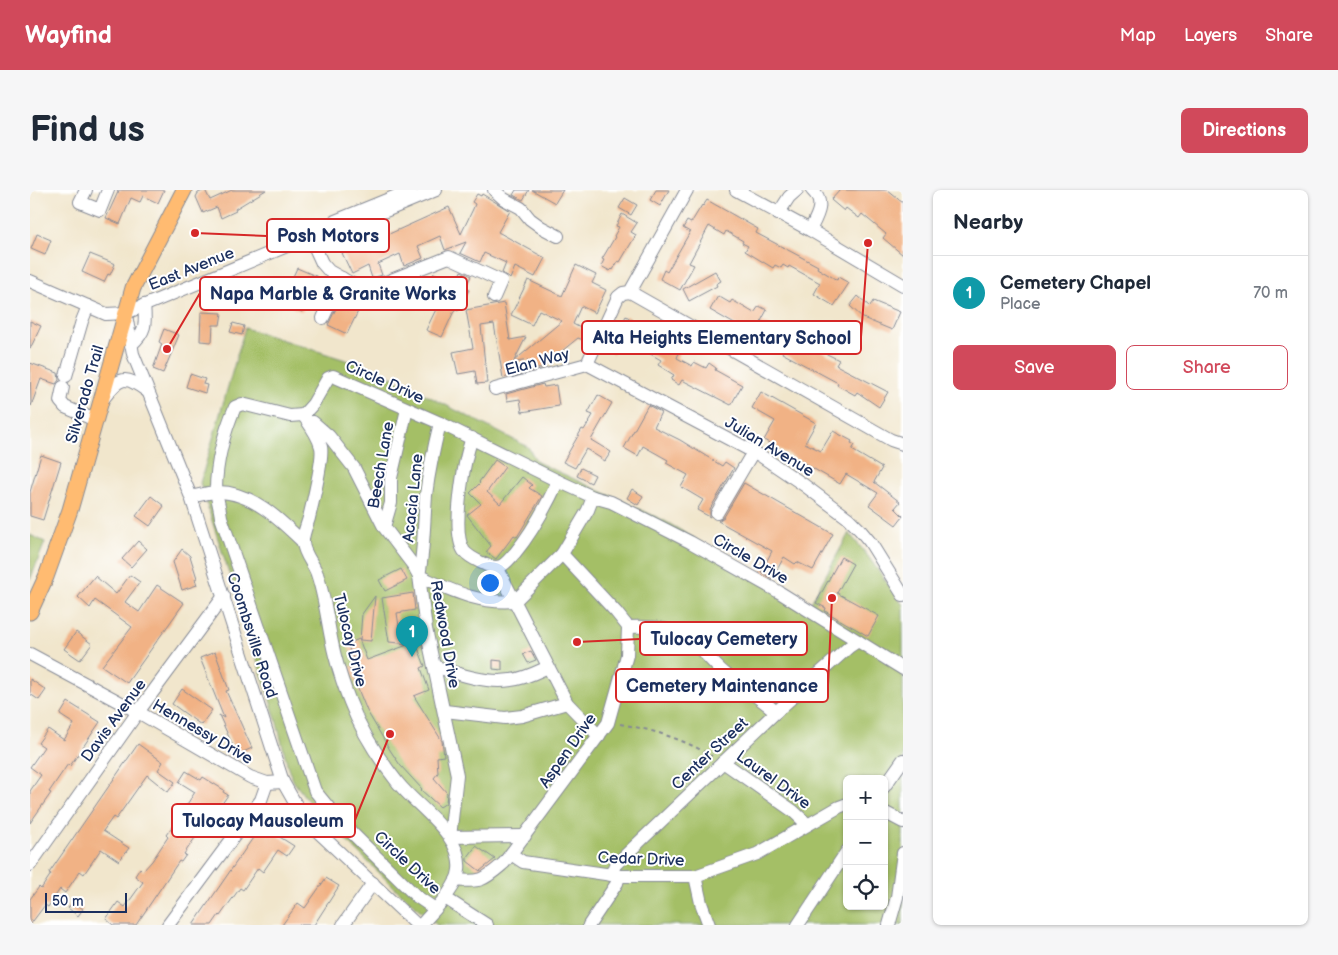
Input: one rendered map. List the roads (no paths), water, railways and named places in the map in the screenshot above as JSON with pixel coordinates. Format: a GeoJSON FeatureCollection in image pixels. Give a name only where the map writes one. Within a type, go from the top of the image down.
{"type":"FeatureCollection","features":[{"type":"Feature","properties":{"kind":"main road","name":"Silverado Trail"},"geometry":{"type":"LineString","coordinates":[[30,612],[46,577],[70,510],[133,288],[184,190]]}},
{"type":"Feature","properties":{"kind":"street"},"geometry":{"type":"LineString","coordinates":[[86,190],[80,202],[100,210],[108,190]]}},
{"type":"Feature","properties":{"kind":"street","name":"East Avenue"},"geometry":{"type":"LineString","coordinates":[[323,232],[335,221],[411,190]]}},
{"type":"Feature","properties":{"kind":"street","name":"East Avenue"},"geometry":{"type":"LineString","coordinates":[[126,313],[310,237],[323,232],[335,232],[436,190]]}},
{"type":"Feature","properties":{"kind":"street"},"geometry":{"type":"LineString","coordinates":[[494,190],[504,199],[521,208],[530,219],[541,227],[558,236]]}},
{"type":"Feature","properties":{"kind":"street"},"geometry":{"type":"LineString","coordinates":[[630,292],[687,190]]}},
{"type":"Feature","properties":{"kind":"street"},"geometry":{"type":"LineString","coordinates":[[736,190],[810,230],[903,285]]}},
{"type":"Feature","properties":{"kind":"street"},"geometry":{"type":"LineString","coordinates":[[778,214],[789,197],[797,190]]}},
{"type":"Feature","properties":{"kind":"street"},"geometry":{"type":"LineString","coordinates":[[810,230],[821,205],[817,195],[812,190]]}},
{"type":"Feature","properties":{"kind":"street"},"geometry":{"type":"LineString","coordinates":[[310,237],[322,263],[329,271],[356,286],[369,287],[449,257],[501,282],[494,297]]}},
{"type":"Feature","properties":{"kind":"street"},"geometry":{"type":"LineString","coordinates":[[322,318],[342,278]]}},
{"type":"Feature","properties":{"kind":"street"},"geometry":{"type":"LineString","coordinates":[[30,281],[106,314],[126,313]]}},
{"type":"Feature","properties":{"kind":"street"},"geometry":{"type":"LineString","coordinates":[[587,364],[618,297],[623,293],[630,292],[891,440],[903,444]]}},
{"type":"Feature","properties":{"kind":"street"},"geometry":{"type":"LineString","coordinates":[[131,345],[141,336],[146,322],[144,305]]}},
{"type":"Feature","properties":{"kind":"street"},"geometry":{"type":"LineString","coordinates":[[88,306],[82,321],[60,401],[65,406],[95,420]]}},
{"type":"Feature","properties":{"kind":"street","name":"Coombsville Road"},"geometry":{"type":"LineString","coordinates":[[126,313],[133,354],[191,496],[283,782],[299,810],[318,832],[417,925]]}},
{"type":"Feature","properties":{"kind":"street","name":"Elan Way"},"geometry":{"type":"LineString","coordinates":[[495,388],[587,364]]}},
{"type":"Feature","properties":{"kind":"street","name":"Julian Avenue"},"geometry":{"type":"LineString","coordinates":[[587,364],[752,452],[804,485],[848,518],[870,542],[903,595]]}},
{"type":"Feature","properties":{"kind":"street","name":"Circle Drive"},"geometry":{"type":"LineString","coordinates":[[435,909],[416,896],[338,819],[315,791],[224,526],[216,492],[222,449],[235,407],[242,404],[290,416],[303,414],[313,404],[328,378],[333,376],[440,423],[593,497],[611,502],[690,542],[779,592],[903,669]]}},
{"type":"Feature","properties":{"kind":"street"},"geometry":{"type":"LineString","coordinates":[[100,404],[115,384],[121,380],[125,379],[135,382],[148,392]]}},
{"type":"Feature","properties":{"kind":"street","name":"Beech Lane"},"geometry":{"type":"LineString","coordinates":[[384,528],[391,503],[391,478],[406,409]]}},
{"type":"Feature","properties":{"kind":"street"},"geometry":{"type":"LineString","coordinates":[[303,414],[315,433],[322,450],[303,542]]}},
{"type":"Feature","properties":{"kind":"street","name":"Redwood Drive"},"geometry":{"type":"LineString","coordinates":[[303,414],[330,436],[354,468],[384,528],[413,565],[419,576],[426,629],[445,711],[457,775],[450,837]]}},
{"type":"Feature","properties":{"kind":"street","name":"Acacia Lane"},"geometry":{"type":"LineString","coordinates":[[419,576],[423,557],[426,495],[432,456],[440,423]]}},
{"type":"Feature","properties":{"kind":"street"},"geometry":{"type":"LineString","coordinates":[[472,438],[465,460],[462,481],[460,540],[464,550],[473,559],[487,566],[503,566],[529,536],[558,481]]}},
{"type":"Feature","properties":{"kind":"street"},"geometry":{"type":"LineString","coordinates":[[717,514],[752,452]]}},
{"type":"Feature","properties":{"kind":"street"},"geometry":{"type":"LineString","coordinates":[[191,496],[216,492],[240,497],[274,514],[303,542]]}},
{"type":"Feature","properties":{"kind":"street"},"geometry":{"type":"LineString","coordinates":[[419,576],[472,598],[498,602],[516,601],[562,554],[588,510],[593,497]]}},
{"type":"Feature","properties":{"kind":"street","name":"Tulocay Drive"},"geometry":{"type":"LineString","coordinates":[[303,542],[306,553],[317,574],[335,656],[353,710],[373,748],[399,783],[450,837],[457,850],[459,870],[456,880],[445,898],[421,925]]}},
{"type":"Feature","properties":{"kind":"street"},"geometry":{"type":"LineString","coordinates":[[562,554],[628,628],[654,626],[676,633],[703,652],[716,667],[776,712]]}},
{"type":"Feature","properties":{"kind":"street"},"geometry":{"type":"LineString","coordinates":[[497,567],[567,703],[599,736]]}},
{"type":"Feature","properties":{"kind":"street","name":"Davis Avenue"},"geometry":{"type":"LineString","coordinates":[[30,864],[138,712],[224,596]]}},
{"type":"Feature","properties":{"kind":"street","name":"Aspen Drive"},"geometry":{"type":"LineString","coordinates":[[456,880],[474,882],[483,879],[504,863],[608,723],[627,655],[628,628]]}},
{"type":"Feature","properties":{"kind":"street","name":"Center Street"},"geometry":{"type":"LineString","coordinates":[[589,925],[617,883],[615,865],[776,712],[858,641]]}},
{"type":"Feature","properties":{"kind":"street","name":"Hennessy Drive"},"geometry":{"type":"LineString","coordinates":[[30,654],[138,712],[250,777],[267,783],[283,782]]}},
{"type":"Feature","properties":{"kind":"street"},"geometry":{"type":"LineString","coordinates":[[434,666],[464,675],[501,681],[513,680],[548,667]]}},
{"type":"Feature","properties":{"kind":"street"},"geometry":{"type":"LineString","coordinates":[[445,711],[505,718],[529,715],[567,703]]}},
{"type":"Feature","properties":{"kind":"street"},"geometry":{"type":"LineString","coordinates":[[888,781],[903,760]]}},
{"type":"Feature","properties":{"kind":"street","name":"Laurel Drive"},"geometry":{"type":"LineString","coordinates":[[723,762],[786,806],[807,824]]}},
{"type":"Feature","properties":{"kind":"street"},"geometry":{"type":"LineString","coordinates":[[168,925],[261,800],[267,783]]}},
{"type":"Feature","properties":{"kind":"street","name":"Cedar Drive"},"geometry":{"type":"LineString","coordinates":[[511,854],[523,862],[615,876],[695,876],[757,854],[843,805]]}},
{"type":"Feature","properties":{"kind":"street"},"geometry":{"type":"LineString","coordinates":[[888,814],[903,822]]}},
{"type":"Feature","properties":{"kind":"street"},"geometry":{"type":"LineString","coordinates":[[450,837],[525,836]]}},
{"type":"Feature","properties":{"kind":"street"},"geometry":{"type":"LineString","coordinates":[[889,925],[897,897],[903,853]]}},
{"type":"Feature","properties":{"kind":"street"},"geometry":{"type":"LineString","coordinates":[[798,925],[843,856]]}},
{"type":"Feature","properties":{"kind":"street"},"geometry":{"type":"LineString","coordinates":[[695,876],[701,903],[709,925]]}},
{"type":"Feature","properties":{"kind":"street"},"geometry":{"type":"LineString","coordinates":[[343,925],[373,883]]}},
{"type":"Feature","properties":{"kind":"street"},"geometry":{"type":"LineString","coordinates":[[445,898],[487,925]]}},
{"type":"Feature","properties":{"kind":"place","name":"Posh Motors"},"geometry":{"type":"Point","coordinates":[195,233]}},
{"type":"Feature","properties":{"kind":"place","name":"Alta Heights Elementary School"},"geometry":{"type":"Point","coordinates":[868,243]}},
{"type":"Feature","properties":{"kind":"place","name":"Napa Marble & Granite Works"},"geometry":{"type":"Point","coordinates":[167,349]}},
{"type":"Feature","properties":{"kind":"place","name":"Cemetery Maintenance"},"geometry":{"type":"Point","coordinates":[832,598]}},
{"type":"Feature","properties":{"kind":"place","name":"Tulocay Cemetery"},"geometry":{"type":"Point","coordinates":[577,642]}},
{"type":"Feature","properties":{"kind":"place","name":"Cemetery Chapel"},"geometry":{"type":"Point","coordinates":[412,657]}},
{"type":"Feature","properties":{"kind":"place","name":"Tulocay Mausoleum"},"geometry":{"type":"Point","coordinates":[390,734]}}]}
